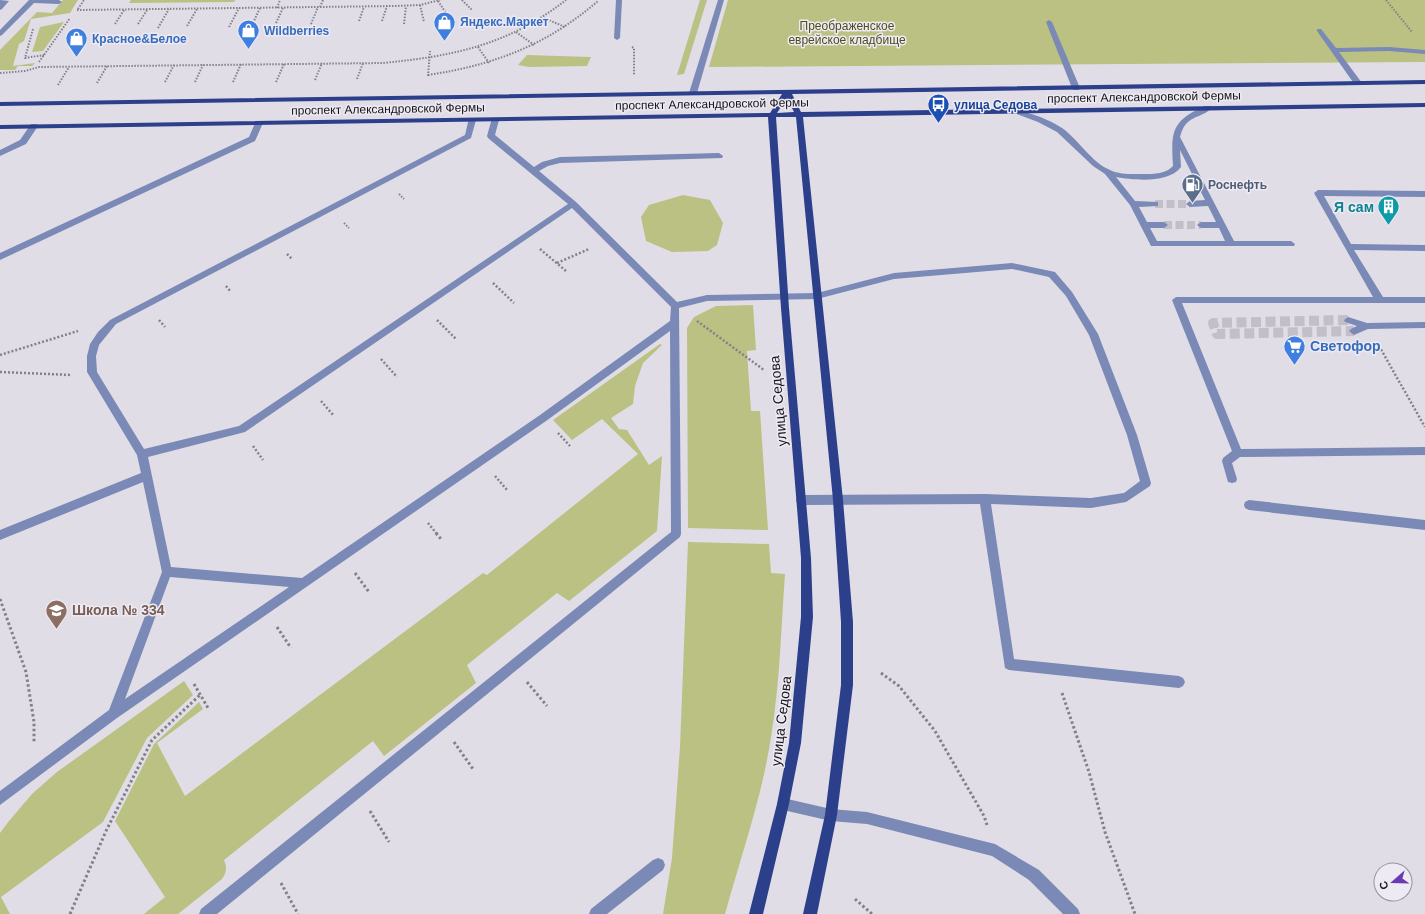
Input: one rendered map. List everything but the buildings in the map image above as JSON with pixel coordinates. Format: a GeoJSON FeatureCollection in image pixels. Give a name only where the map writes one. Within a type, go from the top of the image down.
{"type":"FeatureCollection","features":[{"type":"Feature","properties":{"kind":"main road","name":"проспект Александровской Фермы"},"geometry":{"type":"LineString","coordinates":[[0,104],[1425,82]]}},
{"type":"Feature","properties":{"kind":"main road"},"geometry":{"type":"LineString","coordinates":[[787,92],[799,115],[838,500],[848,622],[847,685],[831,815],[810,914]]}},
{"type":"Feature","properties":{"kind":"main road"},"geometry":{"type":"LineString","coordinates":[[772,116],[787,92]]}},
{"type":"Feature","properties":{"kind":"main road","name":"проспект Александровской Фермы"},"geometry":{"type":"LineString","coordinates":[[0,127],[772,116],[1013,110],[1425,105]]}},
{"type":"Feature","properties":{"kind":"main road","name":"улица Седова"},"geometry":{"type":"LineString","coordinates":[[756,914],[783,804],[795,742],[807,617],[806,558],[784,297],[772,116]]}},
{"type":"Feature","properties":{"kind":"street"},"geometry":{"type":"LineString","coordinates":[[0,34],[33,0],[59,2]]}},
{"type":"Feature","properties":{"kind":"street"},"geometry":{"type":"LineString","coordinates":[[617,38],[619,0]]}},
{"type":"Feature","properties":{"kind":"street"},"geometry":{"type":"LineString","coordinates":[[693,94],[721,0]]}},
{"type":"Feature","properties":{"kind":"street"},"geometry":{"type":"LineString","coordinates":[[0,8],[4,1]]}},
{"type":"Feature","properties":{"kind":"street"},"geometry":{"type":"LineString","coordinates":[[1049,22],[1076,88]]}},
{"type":"Feature","properties":{"kind":"street"},"geometry":{"type":"LineString","coordinates":[[1319,30],[1358,83]]}},
{"type":"Feature","properties":{"kind":"street"},"geometry":{"type":"LineString","coordinates":[[1334,50],[1388,49],[1425,52]]}},
{"type":"Feature","properties":{"kind":"street"},"geometry":{"type":"LineString","coordinates":[[1108,173],[1130,176],[1152,176],[1170,173],[1177,167],[1176,135],[1183,122],[1193,113],[1208,108]]}},
{"type":"Feature","properties":{"kind":"street"},"geometry":{"type":"LineString","coordinates":[[1013,110],[1030,115],[1066,135],[1092,161],[1108,173],[1133,204],[1154,244],[1291,244]]}},
{"type":"Feature","properties":{"kind":"street"},"geometry":{"type":"LineString","coordinates":[[113,714],[167,572],[142,454],[92,372],[90,357],[96,340],[113,322],[468,136],[472,120]]}},
{"type":"Feature","properties":{"kind":"street"},"geometry":{"type":"LineString","coordinates":[[206,914],[512,665],[676,534],[675,306],[573,204],[491,136],[495,120]]}},
{"type":"Feature","properties":{"kind":"street"},"geometry":{"type":"LineString","coordinates":[[0,257],[252,139],[259,123]]}},
{"type":"Feature","properties":{"kind":"street"},"geometry":{"type":"LineString","coordinates":[[0,153],[23,142],[34,126]]}},
{"type":"Feature","properties":{"kind":"street"},"geometry":{"type":"LineString","coordinates":[[1176,135],[1231,244]]}},
{"type":"Feature","properties":{"kind":"street"},"geometry":{"type":"LineString","coordinates":[[534,171],[545,164],[560,160],[719,156]]}},
{"type":"Feature","properties":{"kind":"street"},"geometry":{"type":"LineString","coordinates":[[1380,300],[1318,193],[1425,194]]}},
{"type":"Feature","properties":{"kind":"street"},"geometry":{"type":"LineString","coordinates":[[1190,204],[1211,203]]}},
{"type":"Feature","properties":{"kind":"street"},"geometry":{"type":"LineString","coordinates":[[142,454],[242,429],[573,204]]}},
{"type":"Feature","properties":{"kind":"street"},"geometry":{"type":"LineString","coordinates":[[1133,204],[1155,204]]}},
{"type":"Feature","properties":{"kind":"street"},"geometry":{"type":"LineString","coordinates":[[1144,225],[1164,225]]}},
{"type":"Feature","properties":{"kind":"street"},"geometry":{"type":"LineString","coordinates":[[1200,225],[1222,225]]}},
{"type":"Feature","properties":{"kind":"street"},"geometry":{"type":"LineString","coordinates":[[1348,247],[1425,248]]}},
{"type":"Feature","properties":{"kind":"street"},"geometry":{"type":"LineString","coordinates":[[675,306],[707,298],[817,296],[894,276],[1012,266],[1052,274],[1069,294],[1093,334],[1132,435],[1146,483],[1126,497],[1091,503],[985,499],[801,500]]}},
{"type":"Feature","properties":{"kind":"street"},"geometry":{"type":"LineString","coordinates":[[1238,453],[1176,300],[1425,300]]}},
{"type":"Feature","properties":{"kind":"street"},"geometry":{"type":"LineString","coordinates":[[1348,320],[1367,326],[1425,325]]}},
{"type":"Feature","properties":{"kind":"street"},"geometry":{"type":"LineString","coordinates":[[0,799],[113,714],[537,422],[674,323]]}},
{"type":"Feature","properties":{"kind":"street"},"geometry":{"type":"LineString","coordinates":[[1354,331],[1367,326]]}},
{"type":"Feature","properties":{"kind":"street"},"geometry":{"type":"LineString","coordinates":[[1232,479],[1227,461],[1238,453],[1425,451]]}},
{"type":"Feature","properties":{"kind":"street"},"geometry":{"type":"LineString","coordinates":[[0,535],[146,476]]}},
{"type":"Feature","properties":{"kind":"street"},"geometry":{"type":"LineString","coordinates":[[985,499],[1009,664],[1180,682]]}},
{"type":"Feature","properties":{"kind":"street"},"geometry":{"type":"LineString","coordinates":[[1249,505],[1425,525]]}},
{"type":"Feature","properties":{"kind":"street"},"geometry":{"type":"LineString","coordinates":[[167,572],[305,583]]}},
{"type":"Feature","properties":{"kind":"street"},"geometry":{"type":"LineString","coordinates":[[783,804],[831,815],[868,818],[995,850],[1034,875],[1073,914]]}},
{"type":"Feature","properties":{"kind":"street"},"geometry":{"type":"LineString","coordinates":[[596,914],[658,865]]}},
{"type":"Feature","properties":{"kind":"path"},"geometry":{"type":"LineString","coordinates":[[39,62],[70,17],[84,0]]}},
{"type":"Feature","properties":{"kind":"path"},"geometry":{"type":"LineString","coordinates":[[277,8],[280,0]]}},
{"type":"Feature","properties":{"kind":"path"},"geometry":{"type":"LineString","coordinates":[[311,24],[323,0]]}},
{"type":"Feature","properties":{"kind":"path"},"geometry":{"type":"LineString","coordinates":[[78,9],[125,10],[406,6],[420,5],[439,0],[448,16]]}},
{"type":"Feature","properties":{"kind":"path"},"geometry":{"type":"LineString","coordinates":[[462,0],[472,10]]}},
{"type":"Feature","properties":{"kind":"path"},"geometry":{"type":"LineString","coordinates":[[0,73],[25,71],[39,67],[363,63],[430,58],[478,47],[516,32],[543,18],[566,0]]}},
{"type":"Feature","properties":{"kind":"path"},"geometry":{"type":"LineString","coordinates":[[428,75],[452,73],[489,63],[534,45],[583,15],[599,0]]}},
{"type":"Feature","properties":{"kind":"path"},"geometry":{"type":"LineString","coordinates":[[1386,0],[1415,36]]}},
{"type":"Feature","properties":{"kind":"path"},"geometry":{"type":"LineString","coordinates":[[420,5],[424,22]]}},
{"type":"Feature","properties":{"kind":"path"},"geometry":{"type":"LineString","coordinates":[[382,21],[387,6]]}},
{"type":"Feature","properties":{"kind":"path"},"geometry":{"type":"LineString","coordinates":[[404,24],[406,6]]}},
{"type":"Feature","properties":{"kind":"path"},"geometry":{"type":"LineString","coordinates":[[359,21],[364,7]]}},
{"type":"Feature","properties":{"kind":"path"},"geometry":{"type":"LineString","coordinates":[[228,27],[238,8]]}},
{"type":"Feature","properties":{"kind":"path"},"geometry":{"type":"LineString","coordinates":[[253,23],[260,8]]}},
{"type":"Feature","properties":{"kind":"path"},"geometry":{"type":"LineString","coordinates":[[276,23],[283,8]]}},
{"type":"Feature","properties":{"kind":"path"},"geometry":{"type":"LineString","coordinates":[[138,24],[148,9]]}},
{"type":"Feature","properties":{"kind":"path"},"geometry":{"type":"LineString","coordinates":[[158,28],[170,9]]}},
{"type":"Feature","properties":{"kind":"path"},"geometry":{"type":"LineString","coordinates":[[187,26],[197,9]]}},
{"type":"Feature","properties":{"kind":"path"},"geometry":{"type":"LineString","coordinates":[[115,24],[125,10]]}},
{"type":"Feature","properties":{"kind":"path"},"geometry":{"type":"LineString","coordinates":[[63,18],[70,17]]}},
{"type":"Feature","properties":{"kind":"path"},"geometry":{"type":"LineString","coordinates":[[543,18],[565,27]]}},
{"type":"Feature","properties":{"kind":"path"},"geometry":{"type":"LineString","coordinates":[[35,22],[24,58],[44,55]]}},
{"type":"Feature","properties":{"kind":"path"},"geometry":{"type":"LineString","coordinates":[[516,32],[534,45]]}},
{"type":"Feature","properties":{"kind":"path"},"geometry":{"type":"LineString","coordinates":[[617,38],[634,48],[634,79]]}},
{"type":"Feature","properties":{"kind":"path"},"geometry":{"type":"LineString","coordinates":[[478,47],[489,63]]}},
{"type":"Feature","properties":{"kind":"path"},"geometry":{"type":"LineString","coordinates":[[426,83],[430,51]]}},
{"type":"Feature","properties":{"kind":"path"},"geometry":{"type":"LineString","coordinates":[[313,85],[322,63]]}},
{"type":"Feature","properties":{"kind":"path"},"geometry":{"type":"LineString","coordinates":[[355,84],[363,63]]}},
{"type":"Feature","properties":{"kind":"path"},"geometry":{"type":"LineString","coordinates":[[231,86],[241,64]]}},
{"type":"Feature","properties":{"kind":"path"},"geometry":{"type":"LineString","coordinates":[[274,86],[284,64]]}},
{"type":"Feature","properties":{"kind":"path"},"geometry":{"type":"LineString","coordinates":[[162,87],[174,65]]}},
{"type":"Feature","properties":{"kind":"path"},"geometry":{"type":"LineString","coordinates":[[192,86],[203,65]]}},
{"type":"Feature","properties":{"kind":"path"},"geometry":{"type":"LineString","coordinates":[[55,89],[69,66]]}},
{"type":"Feature","properties":{"kind":"path"},"geometry":{"type":"LineString","coordinates":[[94,88],[107,66]]}},
{"type":"Feature","properties":{"kind":"path"},"geometry":{"type":"LineString","coordinates":[[525,236],[566,271]]}},
{"type":"Feature","properties":{"kind":"path"},"geometry":{"type":"LineString","coordinates":[[557,263],[580,252],[612,242]]}},
{"type":"Feature","properties":{"kind":"path"},"geometry":{"type":"LineString","coordinates":[[478,268],[514,303]]}},
{"type":"Feature","properties":{"kind":"path"},"geometry":{"type":"LineString","coordinates":[[422,306],[456,339]]}},
{"type":"Feature","properties":{"kind":"path"},"geometry":{"type":"LineString","coordinates":[[692,318],[764,370]]}},
{"type":"Feature","properties":{"kind":"path"},"geometry":{"type":"LineString","coordinates":[[0,355],[102,323],[113,322]]}},
{"type":"Feature","properties":{"kind":"path"},"geometry":{"type":"LineString","coordinates":[[1367,326],[1425,428]]}},
{"type":"Feature","properties":{"kind":"path"},"geometry":{"type":"LineString","coordinates":[[0,372],[79,376],[92,372]]}},
{"type":"Feature","properties":{"kind":"path"},"geometry":{"type":"LineString","coordinates":[[0,599],[26,672],[34,722],[34,756],[37,772]]}},
{"type":"Feature","properties":{"kind":"path"},"geometry":{"type":"LineString","coordinates":[[512,665],[547,706]]}},
{"type":"Feature","properties":{"kind":"path"},"geometry":{"type":"LineString","coordinates":[[184,666],[208,708]]}},
{"type":"Feature","properties":{"kind":"path"},"geometry":{"type":"LineString","coordinates":[[1053,669],[1089,772],[1105,832],[1135,914]]}},
{"type":"Feature","properties":{"kind":"path"},"geometry":{"type":"LineString","coordinates":[[881,673],[899,686],[935,731],[984,816],[995,850]]}},
{"type":"Feature","properties":{"kind":"path"},"geometry":{"type":"LineString","coordinates":[[70,914],[106,831],[152,740],[200,695]]}},
{"type":"Feature","properties":{"kind":"path"},"geometry":{"type":"LineString","coordinates":[[440,724],[473,769]]}},
{"type":"Feature","properties":{"kind":"path"},"geometry":{"type":"LineString","coordinates":[[358,791],[389,842]]}},
{"type":"Feature","properties":{"kind":"path"},"geometry":{"type":"LineString","coordinates":[[270,863],[298,914]]}},
{"type":"Feature","properties":{"kind":"path"},"geometry":{"type":"LineString","coordinates":[[855,899],[872,914]]}},
{"type":"Feature","properties":{"kind":"green space"},"geometry":{"type":"Polygon","coordinates":[[[63,0],[78,0],[70,13],[31,19],[24,41],[19,44],[13,66],[35,63],[32,66],[18,66],[15,70],[0,70],[0,50],[37,12],[52,13],[63,0]]]}},
{"type":"Feature","properties":{"kind":"green space"},"geometry":{"type":"Polygon","coordinates":[[[131,0],[235,0],[234,2],[129,3],[131,0]]]}},
{"type":"Feature","properties":{"kind":"green space"},"geometry":{"type":"Polygon","coordinates":[[[700,0],[707,0],[684,74],[677,75],[700,0]]]}},
{"type":"Feature","properties":{"kind":"green space","name":"Преображенское еврейское кладбище"},"geometry":{"type":"Polygon","coordinates":[[[728,0],[1425,0],[1425,62],[709,67],[728,0]]]}},
{"type":"Feature","properties":{"kind":"green space"},"geometry":{"type":"Polygon","coordinates":[[[64,22],[43,51],[32,52],[40,27],[64,22]]]}},
{"type":"Feature","properties":{"kind":"green space"},"geometry":{"type":"Polygon","coordinates":[[[527,55],[591,57],[587,66],[529,67],[518,65],[527,55]]]}},
{"type":"Feature","properties":{"kind":"green space"},"geometry":{"type":"Polygon","coordinates":[[[683,195],[710,200],[723,223],[717,245],[708,251],[672,252],[646,241],[641,217],[649,205],[683,195]]]}},
{"type":"Feature","properties":{"kind":"green space"},"geometry":{"type":"Polygon","coordinates":[[[753,305],[756,350],[747,351],[751,411],[760,411],[768,530],[688,528],[687,328],[694,317],[716,306],[753,305]]]}},
{"type":"Feature","properties":{"kind":"green space"},"geometry":{"type":"Polygon","coordinates":[[[660,344],[662,345],[643,363],[635,386],[633,404],[611,418],[619,429],[627,430],[649,465],[662,456],[657,531],[569,601],[557,593],[467,665],[476,683],[384,756],[373,741],[224,860],[226,870],[222,879],[178,914],[144,914],[165,897],[115,821],[154,744],[199,702],[203,709],[157,743],[185,796],[483,573],[487,575],[638,454],[602,419],[572,440],[553,420],[660,344]]]}},
{"type":"Feature","properties":{"kind":"green space"},"geometry":{"type":"Polygon","coordinates":[[[688,542],[769,544],[771,573],[785,574],[780,656],[774,717],[767,759],[757,804],[725,914],[663,914],[672,858],[680,747],[688,542]]]}},
{"type":"Feature","properties":{"kind":"green space"},"geometry":{"type":"Polygon","coordinates":[[[184,681],[193,695],[147,738],[103,822],[1,897],[10,914],[0,914],[0,833],[9,821],[32,794],[57,772],[184,681]]]}},
{"type":"Feature","properties":{"kind":"tunnel"},"geometry":{"type":"LineString","coordinates":[[1155,204],[1190,204]]}},
{"type":"Feature","properties":{"kind":"tunnel"},"geometry":{"type":"LineString","coordinates":[[1164,225],[1201,225]]}},
{"type":"Feature","properties":{"kind":"tunnel"},"geometry":{"type":"LineString","coordinates":[[1348,320],[1213,323],[1217,334],[1354,331]]}},
{"type":"Feature","properties":{"kind":"place","name":"Яндекс.Маркет"},"geometry":{"type":"Point","coordinates":[445,42]}},
{"type":"Feature","properties":{"kind":"place","name":"Wildberries"},"geometry":{"type":"Point","coordinates":[249,50]}},
{"type":"Feature","properties":{"kind":"place","name":"Красное&Белое"},"geometry":{"type":"Point","coordinates":[77,58]}},
{"type":"Feature","properties":{"kind":"place","name":"улица Седова"},"geometry":{"type":"Point","coordinates":[938,124]}},
{"type":"Feature","properties":{"kind":"place","name":"Роснефть"},"geometry":{"type":"Point","coordinates":[1192,204]}},
{"type":"Feature","properties":{"kind":"place","name":"Я сам"},"geometry":{"type":"Point","coordinates":[1389,226]}},
{"type":"Feature","properties":{"kind":"place","name":"Светофор"},"geometry":{"type":"Point","coordinates":[1295,366]}},
{"type":"Feature","properties":{"kind":"place","name":"Школа № 334"},"geometry":{"type":"Point","coordinates":[57,630]}}]}
